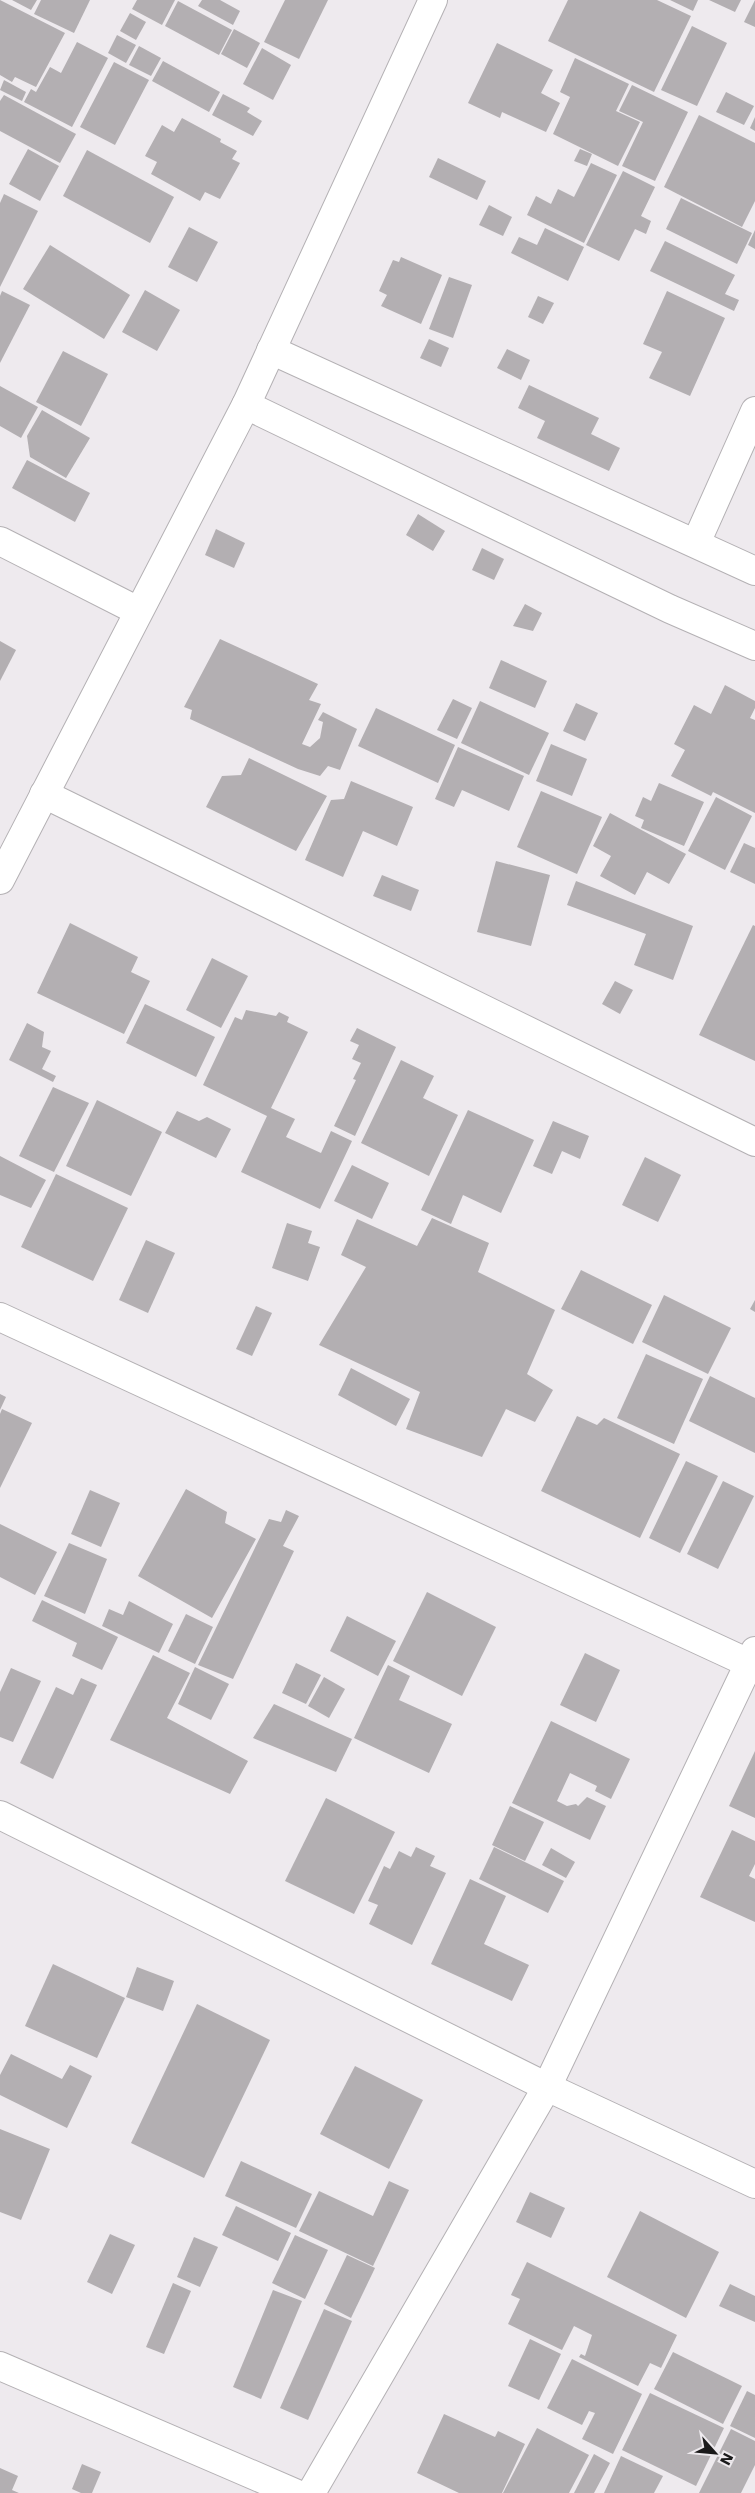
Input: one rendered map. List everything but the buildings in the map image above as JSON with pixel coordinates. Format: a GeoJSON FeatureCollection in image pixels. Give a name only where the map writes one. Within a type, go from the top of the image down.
{"type":"FeatureCollection","features":[{"type":"Feature","properties":{"kind":"street"},"geometry":{"type":"LineString","coordinates":[[0,880],[246,405],[433,0]]}},
{"type":"Feature","properties":{"kind":"street"},"geometry":{"type":"LineString","coordinates":[[271,350],[696,542],[755,571]]}},
{"type":"Feature","properties":{"kind":"street"},"geometry":{"type":"LineString","coordinates":[[246,405],[670,609],[755,646]]}},
{"type":"Feature","properties":{"kind":"street"},"geometry":{"type":"LineString","coordinates":[[696,542],[755,411]]}},
{"type":"Feature","properties":{"kind":"street"},"geometry":{"type":"LineString","coordinates":[[0,541],[138,611]]}},
{"type":"Feature","properties":{"kind":"street"},"geometry":{"type":"LineString","coordinates":[[44,794],[755,1142]]}},
{"type":"Feature","properties":{"kind":"street"},"geometry":{"type":"LineString","coordinates":[[0,1317],[753,1660],[546,2087],[311,2493]]}},
{"type":"Feature","properties":{"kind":"street"},"geometry":{"type":"LineString","coordinates":[[0,1814],[546,2087],[755,2184]]}},
{"type":"Feature","properties":{"kind":"street"},"geometry":{"type":"LineString","coordinates":[[0,2366],[295,2493]]}}]}
